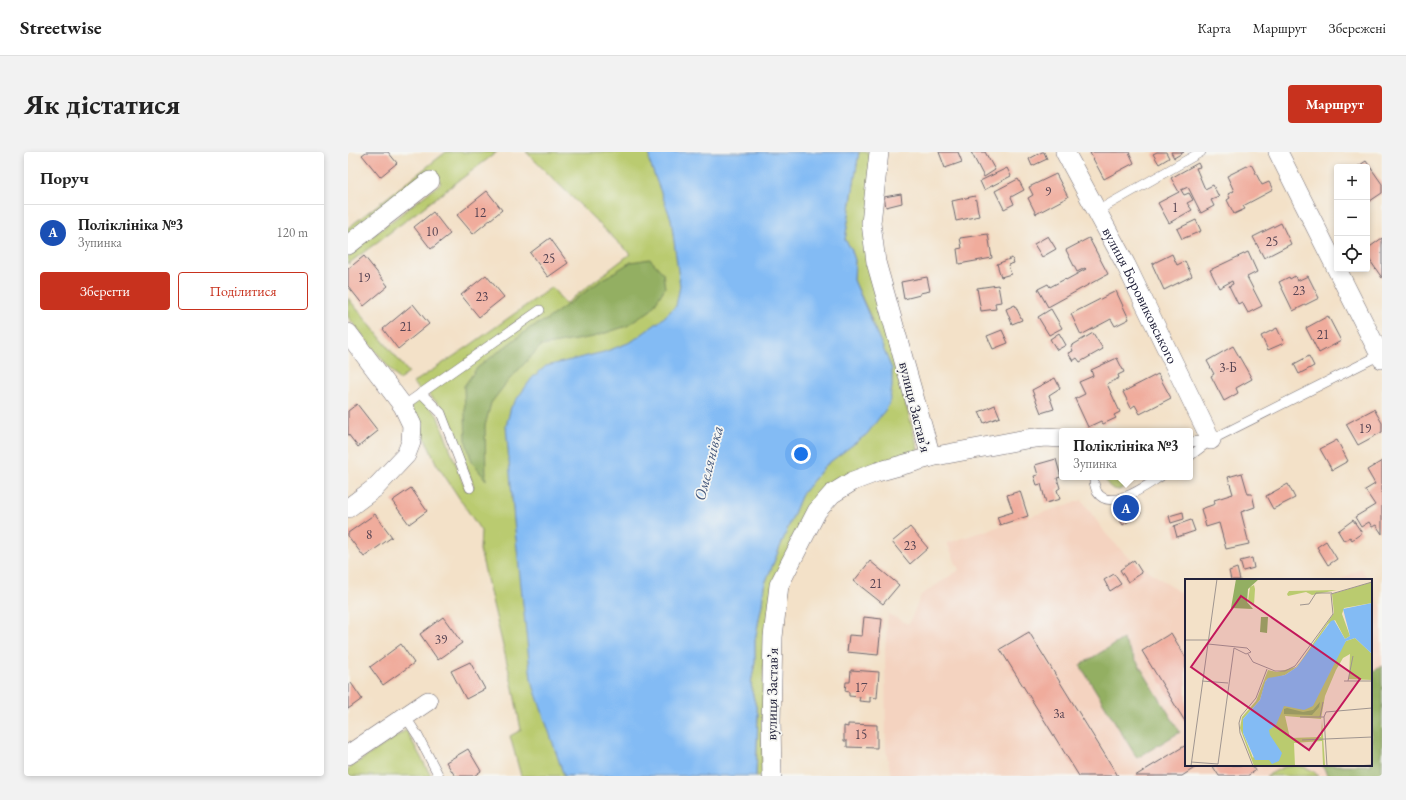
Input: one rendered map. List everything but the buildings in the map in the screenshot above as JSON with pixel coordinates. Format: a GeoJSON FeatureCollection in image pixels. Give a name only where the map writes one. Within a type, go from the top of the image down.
{"type":"FeatureCollection","features":[{"type":"Feature","properties":{"kind":"street","name":"вулиця Заставʼя"},"geometry":{"type":"LineString","coordinates":[[772,776],[771,721],[773,637],[779,585],[817,511],[832,494],[853,481],[877,472],[931,457],[875,254],[871,223],[879,152]]}},
{"type":"Feature","properties":{"kind":"street","name":"вулиця Боровиковського"},"geometry":{"type":"LineString","coordinates":[[1065,152],[1126,265],[1211,440]]}},
{"type":"Feature","properties":{"kind":"street"},"geometry":{"type":"LineString","coordinates":[[1278,152],[1381,357]]}},
{"type":"Feature","properties":{"kind":"street"},"geometry":{"type":"LineString","coordinates":[[348,245],[430,181]]}},
{"type":"Feature","properties":{"kind":"street"},"geometry":{"type":"LineString","coordinates":[[348,333],[403,406],[412,425],[411,442],[406,455],[375,488],[348,508]]}},
{"type":"Feature","properties":{"kind":"street"},"geometry":{"type":"LineString","coordinates":[[931,457],[1045,437],[1059,438]]}},
{"type":"Feature","properties":{"kind":"street"},"geometry":{"type":"LineString","coordinates":[[348,755],[428,701]]}},
{"type":"Feature","properties":{"kind":"lane"},"geometry":{"type":"LineString","coordinates":[[1097,211],[1201,152]]}},
{"type":"Feature","properties":{"kind":"lane"},"geometry":{"type":"LineString","coordinates":[[403,406],[540,310]]}},
{"type":"Feature","properties":{"kind":"lane"},"geometry":{"type":"LineString","coordinates":[[1193,454],[1211,440],[1381,357]]}},
{"type":"Feature","properties":{"kind":"lane"},"geometry":{"type":"LineString","coordinates":[[421,393],[441,412],[470,488]]}},
{"type":"Feature","properties":{"kind":"lane"},"geometry":{"type":"LineString","coordinates":[[1193,442],[1211,440]]}},
{"type":"Feature","properties":{"kind":"lane"},"geometry":{"type":"LineString","coordinates":[[1094,480],[1095,488],[1100,496],[1120,499],[1132,494],[1155,480]]}},
{"type":"Feature","properties":{"kind":"lane"},"geometry":{"type":"LineString","coordinates":[[405,716],[418,736],[439,776]]}},
{"type":"Feature","properties":{"kind":"shaded area"},"geometry":{"type":"Polygon","coordinates":[[[1082,500],[1106,534],[1125,554],[1185,596],[1185,766],[1372,766],[1372,588],[1382,608],[1382,776],[891,776],[886,750],[885,648],[888,614],[909,624],[921,595],[959,570],[947,543],[1082,500]]]}},
{"type":"Feature","properties":{"kind":"shaded area"},"geometry":{"type":"Polygon","coordinates":[[[1361,568],[1367,579],[1342,579],[1361,568]]]}},
{"type":"Feature","properties":{"kind":"green space"},"geometry":{"type":"Polygon","coordinates":[[[446,152],[497,152],[348,264],[348,255],[441,183],[432,172],[348,237],[348,228],[446,152]]]}},
{"type":"Feature","properties":{"kind":"green space"},"geometry":{"type":"Polygon","coordinates":[[[526,152],[665,152],[693,282],[573,776],[521,776],[510,736],[521,730],[513,688],[480,550],[481,531],[436,463],[410,405],[420,398],[437,415],[466,490],[474,487],[445,410],[427,393],[419,390],[413,383],[469,346],[552,287],[565,304],[630,254],[526,152]]]}},
{"type":"Feature","properties":{"kind":"green space"},"geometry":{"type":"Polygon","coordinates":[[[859,152],[873,152],[873,284],[918,449],[917,453],[822,497],[764,636],[762,776],[756,776],[758,714],[751,683],[755,663],[755,640],[764,586],[802,494],[826,465],[867,434],[872,320],[854,280],[855,260],[851,248],[845,240],[859,152]]]}},
{"type":"Feature","properties":{"kind":"green space"},"geometry":{"type":"Polygon","coordinates":[[[650,259],[663,273],[665,288],[651,310],[627,326],[593,337],[541,346],[508,381],[491,403],[485,426],[486,480],[472,462],[466,442],[464,386],[477,368],[530,328],[546,320],[603,279],[631,262],[650,259]]]}},
{"type":"Feature","properties":{"kind":"green space"},"geometry":{"type":"Polygon","coordinates":[[[348,298],[409,373],[399,380],[348,317],[348,298]]]}},
{"type":"Feature","properties":{"kind":"green space"},"geometry":{"type":"Polygon","coordinates":[[[1107,480],[1132,480],[1131,483],[1119,490],[1114,489],[1107,480]]]}},
{"type":"Feature","properties":{"kind":"green space"},"geometry":{"type":"Polygon","coordinates":[[[1123,639],[1180,732],[1137,758],[1080,665],[1123,639]]]}},
{"type":"Feature","properties":{"kind":"green space"},"geometry":{"type":"Polygon","coordinates":[[[1382,666],[1382,776],[1329,776],[1322,766],[1372,766],[1372,672],[1382,666]]]}},
{"type":"Feature","properties":{"kind":"green space"},"geometry":{"type":"Polygon","coordinates":[[[406,730],[431,776],[348,776],[348,769],[406,730]]]}},
{"type":"Feature","properties":{"kind":"green space"},"geometry":{"type":"Polygon","coordinates":[[[1299,766],[1311,770],[1318,776],[1266,776],[1284,767],[1299,766]]]}},
{"type":"Feature","properties":{"kind":"water","name":"Омелянівка"},"geometry":{"type":"Polygon","coordinates":[[[650,152],[859,152],[845,240],[851,248],[855,260],[854,280],[892,369],[892,387],[889,405],[867,434],[826,465],[802,494],[764,586],[755,640],[755,663],[751,683],[758,714],[756,776],[564,776],[531,679],[514,521],[506,426],[511,407],[532,378],[546,366],[604,352],[631,342],[660,321],[676,306],[680,286],[671,219],[649,161],[650,152]]]}},
{"type":"Feature","properties":{"kind":"place","name":"Поліклініка №3"},"geometry":{"type":"Point","coordinates":[1126,508]}}]}
